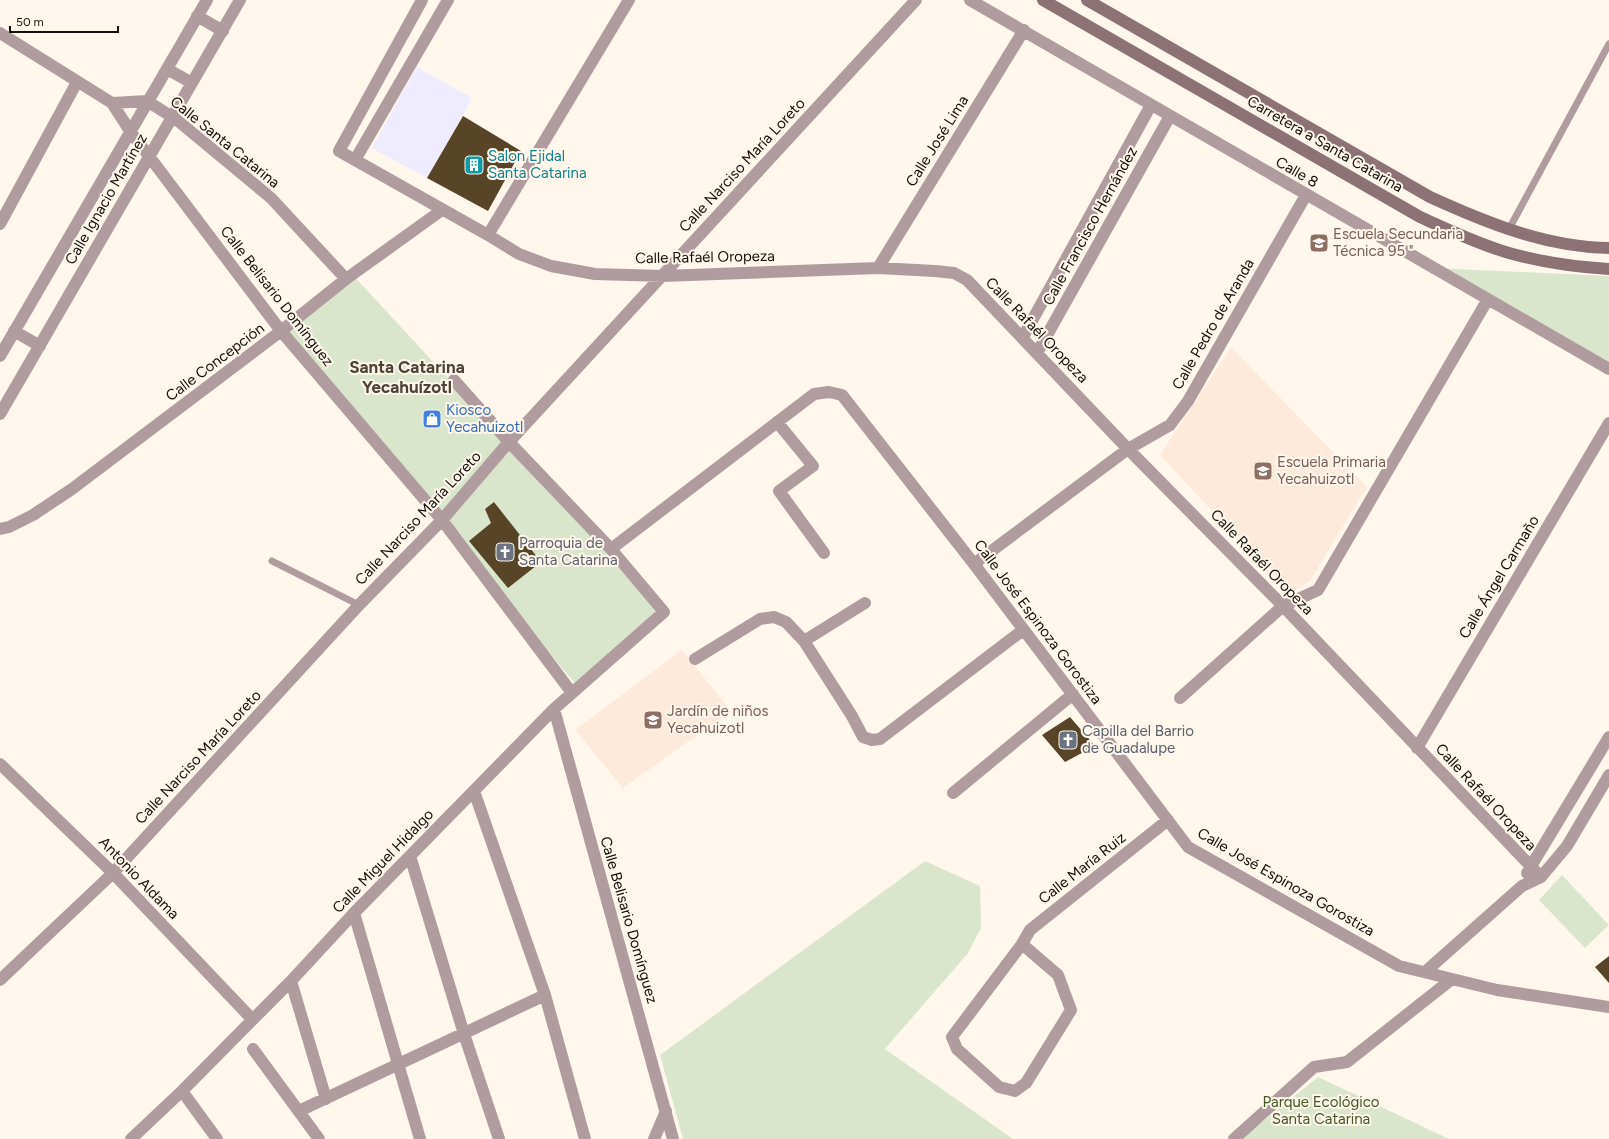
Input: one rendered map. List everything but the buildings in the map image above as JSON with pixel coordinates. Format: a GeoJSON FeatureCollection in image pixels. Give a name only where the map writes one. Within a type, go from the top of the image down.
{"type":"FeatureCollection","features":[{"type":"Feature","properties":{"kind":"main road","name":"Carretera a Santa Catarina"},"geometry":{"type":"LineString","coordinates":[[1043,0],[1420,216],[1464,236],[1508,252],[1552,262],[1609,269]]}},
{"type":"Feature","properties":{"kind":"main road","name":"Carretera a Santa Catarina"},"geometry":{"type":"LineString","coordinates":[[1087,0],[1430,197],[1472,216],[1555,243],[1609,248]]}},
{"type":"Feature","properties":{"kind":"street","name":"Calle Ignacio Martínez"},"geometry":{"type":"LineString","coordinates":[[0,356],[206,0]]}},
{"type":"Feature","properties":{"kind":"street","name":"Calle Ignacio Martínez"},"geometry":{"type":"LineString","coordinates":[[0,414],[240,0]]}},
{"type":"Feature","properties":{"kind":"street","name":"Calle Rafaél Oropeza"},"geometry":{"type":"LineString","coordinates":[[422,0],[338,152],[355,160],[519,254],[551,266],[595,274],[663,276],[878,268],[954,273],[967,280],[1128,449],[1283,606],[1541,877]]}},
{"type":"Feature","properties":{"kind":"street"},"geometry":{"type":"LineString","coordinates":[[355,160],[448,0]]}},
{"type":"Feature","properties":{"kind":"street"},"geometry":{"type":"LineString","coordinates":[[488,235],[629,0]]}},
{"type":"Feature","properties":{"kind":"street","name":"Calle Narciso María Loreto"},"geometry":{"type":"LineString","coordinates":[[0,980],[113,873],[359,605],[442,520],[509,442],[916,0]]}},
{"type":"Feature","properties":{"kind":"street","name":"Calle 8"},"geometry":{"type":"LineString","coordinates":[[970,0],[1609,369]]}},
{"type":"Feature","properties":{"kind":"street"},"geometry":{"type":"LineString","coordinates":[[197,16],[222,31]]}},
{"type":"Feature","properties":{"kind":"street","name":"Calle José Lima"},"geometry":{"type":"LineString","coordinates":[[878,268],[1024,30]]}},
{"type":"Feature","properties":{"kind":"street"},"geometry":{"type":"LineString","coordinates":[[0,33],[112,103]]}},
{"type":"Feature","properties":{"kind":"street"},"geometry":{"type":"LineString","coordinates":[[167,69],[192,83]]}},
{"type":"Feature","properties":{"kind":"street"},"geometry":{"type":"LineString","coordinates":[[0,224],[77,82]]}},
{"type":"Feature","properties":{"kind":"street","name":"Calle Santa Catarina"},"geometry":{"type":"LineString","coordinates":[[112,103],[147,101],[172,117],[270,198],[346,279]]}},
{"type":"Feature","properties":{"kind":"street","name":"Calle Belisario Domínguez"},"geometry":{"type":"LineString","coordinates":[[112,103],[130,132],[282,331],[442,520],[572,693]]}},
{"type":"Feature","properties":{"kind":"street","name":"Calle Francisco Hernández"},"geometry":{"type":"LineString","coordinates":[[1023,338],[1151,105]]}},
{"type":"Feature","properties":{"kind":"street","name":"Calle Francisco Hernández"},"geometry":{"type":"LineString","coordinates":[[1037,353],[1170,116]]}},
{"type":"Feature","properties":{"kind":"street","name":"Calle Pedro de Aranda"},"geometry":{"type":"LineString","coordinates":[[974,564],[1128,449],[1170,425],[1188,401],[1306,195]]}},
{"type":"Feature","properties":{"kind":"street","name":"Calle Concepción"},"geometry":{"type":"LineString","coordinates":[[0,529],[9,527],[33,514],[72,489],[282,331],[346,279],[442,210]]}},
{"type":"Feature","properties":{"kind":"street"},"geometry":{"type":"LineString","coordinates":[[1180,698],[1283,606],[1318,590],[1488,300]]}},
{"type":"Feature","properties":{"kind":"street"},"geometry":{"type":"LineString","coordinates":[[14,331],[40,346]]}},
{"type":"Feature","properties":{"kind":"street"},"geometry":{"type":"LineString","coordinates":[[454,380],[509,442],[611,549]]}},
{"type":"Feature","properties":{"kind":"street","name":"Calle José Espinoza Gorostiza"},"geometry":{"type":"LineString","coordinates":[[611,549],[814,394],[829,392],[842,395],[974,564],[1188,847],[1399,966],[1497,990],[1609,1007]]}},
{"type":"Feature","properties":{"kind":"street"},"geometry":{"type":"LineString","coordinates":[[777,422],[813,466],[779,491],[824,553]]}},
{"type":"Feature","properties":{"kind":"street","name":"Calle Ángel Carmaño"},"geometry":{"type":"LineString","coordinates":[[1417,748],[1609,423]]}},
{"type":"Feature","properties":{"kind":"street","name":"Calle Miguel Hidalgo"},"geometry":{"type":"LineString","coordinates":[[131,1139],[182,1091],[291,981],[354,913],[554,710],[664,612],[611,549]]}},
{"type":"Feature","properties":{"kind":"street"},"geometry":{"type":"LineString","coordinates":[[804,641],[865,603]]}},
{"type":"Feature","properties":{"kind":"street"},"geometry":{"type":"LineString","coordinates":[[694,659],[760,619],[774,617],[786,622],[804,641],[852,716],[863,737],[872,740],[880,739],[1023,630]]}},
{"type":"Feature","properties":{"kind":"street"},"geometry":{"type":"LineString","coordinates":[[953,793],[1073,694]]}},
{"type":"Feature","properties":{"kind":"street","name":"Calle Belisario Domínguez"},"geometry":{"type":"LineString","coordinates":[[554,710],[673,1139]]}},
{"type":"Feature","properties":{"kind":"street"},"geometry":{"type":"LineString","coordinates":[[1522,886],[1530,866],[1551,835],[1609,737]]}},
{"type":"Feature","properties":{"kind":"street","name":"Antonio Aldama"},"geometry":{"type":"LineString","coordinates":[[0,764],[113,873],[252,1019]]}},
{"type":"Feature","properties":{"kind":"street"},"geometry":{"type":"LineString","coordinates":[[1425,972],[1522,886],[1541,877],[1567,846],[1609,776]]}},
{"type":"Feature","properties":{"kind":"street"},"geometry":{"type":"LineString","coordinates":[[474,791],[545,995],[585,1139]]}},
{"type":"Feature","properties":{"kind":"street","name":"Calle María Ruiz"},"geometry":{"type":"LineString","coordinates":[[1022,944],[1058,974],[1071,1010],[1026,1083],[1015,1091],[999,1087],[957,1049],[952,1037],[1022,944],[1030,930],[1168,820]]}},
{"type":"Feature","properties":{"kind":"street"},"geometry":{"type":"LineString","coordinates":[[410,856],[464,1034],[498,1139]]}},
{"type":"Feature","properties":{"kind":"street"},"geometry":{"type":"LineString","coordinates":[[354,913],[420,1139]]}},
{"type":"Feature","properties":{"kind":"street"},"geometry":{"type":"LineString","coordinates":[[1234,1139],[1314,1067],[1347,1062],[1452,979]]}},
{"type":"Feature","properties":{"kind":"street"},"geometry":{"type":"LineString","coordinates":[[291,981],[326,1099]]}},
{"type":"Feature","properties":{"kind":"street"},"geometry":{"type":"LineString","coordinates":[[299,1112],[545,995]]}},
{"type":"Feature","properties":{"kind":"street"},"geometry":{"type":"LineString","coordinates":[[253,1049],[319,1139]]}},
{"type":"Feature","properties":{"kind":"street"},"geometry":{"type":"LineString","coordinates":[[182,1091],[217,1139]]}},
{"type":"Feature","properties":{"kind":"street"},"geometry":{"type":"LineString","coordinates":[[654,1139],[666,1111]]}},
{"type":"Feature","properties":{"kind":"lane"},"geometry":{"type":"LineString","coordinates":[[1509,229],[1609,44]]}},
{"type":"Feature","properties":{"kind":"lane"},"geometry":{"type":"LineString","coordinates":[[272,561],[359,605]]}},
{"type":"Feature","properties":{"kind":"shaded area"},"geometry":{"type":"Polygon","coordinates":[[[417,67],[472,98],[427,178],[372,148],[417,67]]]}},
{"type":"Feature","properties":{"kind":"shaded area","name":"Escuela Primaria Yecahuizotl"},"geometry":{"type":"Polygon","coordinates":[[[1231,347],[1367,487],[1310,581],[1289,594],[1160,455],[1231,347]]]}},
{"type":"Feature","properties":{"kind":"shaded area","name":"Jardín de niños Yecahuizotl"},"geometry":{"type":"Polygon","coordinates":[[[682,650],[731,711],[623,788],[575,730],[682,650]]]}},
{"type":"Feature","properties":{"kind":"green space"},"geometry":{"type":"Polygon","coordinates":[[[1434,268],[1609,276],[1609,369],[1434,268]]]}},
{"type":"Feature","properties":{"kind":"green space"},"geometry":{"type":"Polygon","coordinates":[[[352,274],[508,443],[438,518],[283,325],[352,274]]]}},
{"type":"Feature","properties":{"kind":"green space"},"geometry":{"type":"Polygon","coordinates":[[[507,446],[664,612],[578,687],[438,521],[507,446]]]}},
{"type":"Feature","properties":{"kind":"green space"},"geometry":{"type":"Polygon","coordinates":[[[925,861],[980,886],[981,928],[968,953],[885,1049],[1013,1139],[683,1139],[660,1055],[925,861]]]}},
{"type":"Feature","properties":{"kind":"green space"},"geometry":{"type":"Polygon","coordinates":[[[1562,875],[1609,925],[1585,948],[1539,900],[1562,875]]]}},
{"type":"Feature","properties":{"kind":"green space","name":"Parque Ecológico Santa Catarina"},"geometry":{"type":"Polygon","coordinates":[[[1318,1077],[1449,1139],[1241,1139],[1318,1077]]]}},
{"type":"Feature","properties":{"kind":"place","name":"Salon Ejidal Santa Catarina"},"geometry":{"type":"Point","coordinates":[474,165]}},
{"type":"Feature","properties":{"kind":"place","name":"Escuela Secundaria Técnica 95 \""},"geometry":{"type":"Point","coordinates":[1319,243]}},
{"type":"Feature","properties":{"kind":"place","name":"Kiosco Yecahuizotl"},"geometry":{"type":"Point","coordinates":[432,419]}},
{"type":"Feature","properties":{"kind":"place","name":"Escuela Primaria Yecahuizotl"},"geometry":{"type":"Point","coordinates":[1263,471]}},
{"type":"Feature","properties":{"kind":"place","name":"Parroquia de Santa Catarina"},"geometry":{"type":"Point","coordinates":[505,552]}},
{"type":"Feature","properties":{"kind":"place","name":"Jardín de niños Yecahuizotl"},"geometry":{"type":"Point","coordinates":[653,720]}},
{"type":"Feature","properties":{"kind":"place","name":"Capilla del Barrio de Guadalupe"},"geometry":{"type":"Point","coordinates":[1068,740]}},
{"type":"Feature","properties":{"kind":"district","name":"Santa Catarina Yecahuízotl"},"geometry":{"type":"Point","coordinates":[407,377]}}]}
